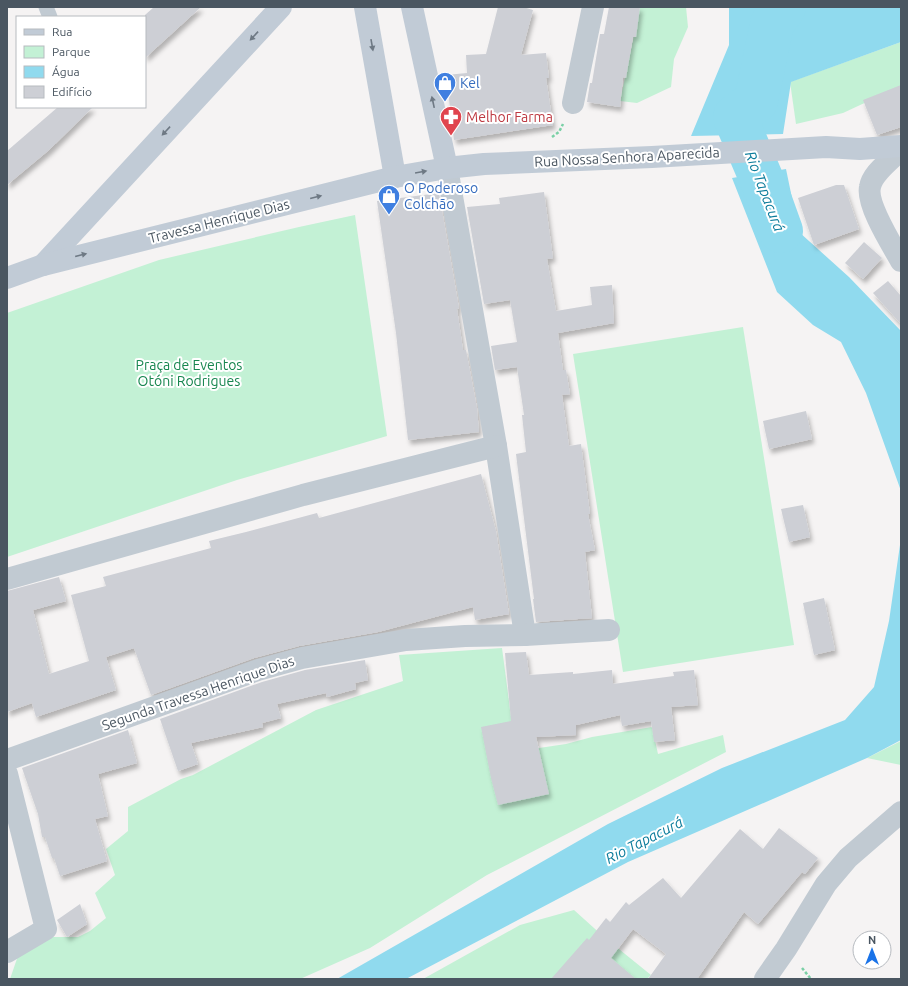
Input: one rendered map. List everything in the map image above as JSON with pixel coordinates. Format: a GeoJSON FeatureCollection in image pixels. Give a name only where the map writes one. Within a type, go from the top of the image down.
{"type":"FeatureCollection","features":[{"type":"Feature","properties":{"kind":"main road","name":"Travessa Henrique Dias"},"geometry":{"type":"LineString","coordinates":[[43,265],[281,7]]}},
{"type":"Feature","properties":{"kind":"main road"},"geometry":{"type":"LineString","coordinates":[[365,7],[395,177]]}},
{"type":"Feature","properties":{"kind":"main road"},"geometry":{"type":"LineString","coordinates":[[412,7],[447,168]]}},
{"type":"Feature","properties":{"kind":"main road","name":"Rua Nossa Senhora Aparecida"},"geometry":{"type":"LineString","coordinates":[[395,177],[447,168],[484,164],[652,157],[826,147],[860,149],[898,154]]}},
{"type":"Feature","properties":{"kind":"main road","name":"Travessa Henrique Dias"},"geometry":{"type":"LineString","coordinates":[[7,278],[43,265],[395,177]]}},
{"type":"Feature","properties":{"kind":"street"},"geometry":{"type":"LineString","coordinates":[[573,103],[593,7]]}},
{"type":"Feature","properties":{"kind":"street"},"geometry":{"type":"LineString","coordinates":[[898,154],[873,180],[869,192],[870,200],[876,214],[901,261]]}},
{"type":"Feature","properties":{"kind":"street"},"geometry":{"type":"LineString","coordinates":[[447,168],[496,446],[525,635]]}},
{"type":"Feature","properties":{"kind":"street"},"geometry":{"type":"LineString","coordinates":[[7,579],[302,495],[496,446]]}},
{"type":"Feature","properties":{"kind":"street","name":"Segunda Travessa Henrique Dias"},"geometry":{"type":"LineString","coordinates":[[7,760],[258,670],[302,658],[406,640],[608,630]]}},
{"type":"Feature","properties":{"kind":"street"},"geometry":{"type":"LineString","coordinates":[[7,774],[46,929],[7,952]]}},
{"type":"Feature","properties":{"kind":"street"},"geometry":{"type":"LineString","coordinates":[[766,979],[826,884],[848,858],[899,819]]}},
{"type":"Feature","properties":{"kind":"green space"},"geometry":{"type":"Polygon","coordinates":[[[640,7],[686,7],[688,27],[674,59],[671,87],[637,103],[620,101],[640,7]]]}},
{"type":"Feature","properties":{"kind":"green space"},"geometry":{"type":"Polygon","coordinates":[[[901,42],[901,86],[843,113],[796,124],[790,82],[901,42]]]}},
{"type":"Feature","properties":{"kind":"green space","name":"Praça de Eventos Otóni Rodrigues"},"geometry":{"type":"Polygon","coordinates":[[[355,215],[387,436],[237,480],[7,557],[7,313],[159,260],[355,215]]]}},
{"type":"Feature","properties":{"kind":"green space"},"geometry":{"type":"Polygon","coordinates":[[[743,327],[794,645],[623,672],[573,354],[743,327]]]}},
{"type":"Feature","properties":{"kind":"green space"},"geometry":{"type":"Polygon","coordinates":[[[502,648],[513,732],[512,752],[566,744],[592,737],[652,727],[658,754],[723,735],[726,752],[487,875],[370,948],[300,979],[10,979],[21,947],[35,937],[78,937],[90,931],[106,918],[95,893],[115,875],[106,849],[128,831],[128,807],[181,779],[193,775],[316,710],[403,681],[399,655],[502,648]]]}},
{"type":"Feature","properties":{"kind":"green space"},"geometry":{"type":"Polygon","coordinates":[[[901,741],[901,765],[867,758],[901,741]]]}},
{"type":"Feature","properties":{"kind":"green space"},"geometry":{"type":"Polygon","coordinates":[[[574,910],[604,937],[651,975],[647,979],[423,979],[520,925],[574,910]]]}},
{"type":"Feature","properties":{"kind":"water"},"geometry":{"type":"Polygon","coordinates":[[[729,7],[901,7],[901,42],[791,82],[783,134],[691,136],[729,45],[729,7]]]}},
{"type":"Feature","properties":{"kind":"water"},"geometry":{"type":"Polygon","coordinates":[[[786,169],[799,232],[849,277],[901,331],[901,491],[866,393],[841,342],[813,325],[777,292],[732,178],[786,169]]]}},
{"type":"Feature","properties":{"kind":"water"},"geometry":{"type":"Polygon","coordinates":[[[901,538],[901,740],[867,758],[628,862],[406,979],[337,979],[608,824],[722,768],[845,720],[874,687],[889,621],[901,538]]]}},
{"type":"Feature","properties":{"kind":"building"},"geometry":{"type":"Polygon","coordinates":[[[154,7],[201,7],[146,57],[145,15],[154,7]]]}},
{"type":"Feature","properties":{"kind":"building"},"geometry":{"type":"Polygon","coordinates":[[[498,7],[523,7],[533,10],[521,55],[546,53],[549,78],[546,78],[553,125],[454,140],[446,75],[467,73],[466,55],[486,54],[498,7]]]}},
{"type":"Feature","properties":{"kind":"building"},"geometry":{"type":"Polygon","coordinates":[[[609,7],[640,7],[636,37],[633,37],[626,78],[623,77],[620,107],[587,102],[590,83],[592,83],[600,34],[604,34],[609,7]]]}},
{"type":"Feature","properties":{"kind":"building"},"geometry":{"type":"Polygon","coordinates":[[[901,85],[901,127],[877,135],[863,100],[901,85]]]}},
{"type":"Feature","properties":{"kind":"building"},"geometry":{"type":"Polygon","coordinates":[[[57,108],[92,108],[49,150],[7,185],[7,151],[57,108]]]}},
{"type":"Feature","properties":{"kind":"building"},"geometry":{"type":"Polygon","coordinates":[[[836,185],[844,185],[859,229],[814,245],[798,198],[836,185]]]}},
{"type":"Feature","properties":{"kind":"building"},"geometry":{"type":"Polygon","coordinates":[[[544,192],[553,258],[547,259],[556,311],[592,305],[590,287],[612,285],[614,323],[558,333],[563,370],[566,370],[570,394],[562,395],[569,446],[581,444],[590,514],[588,514],[595,550],[585,552],[592,618],[536,622],[516,454],[526,452],[522,415],[524,415],[517,367],[495,370],[491,346],[517,342],[510,300],[484,304],[467,207],[500,204],[499,198],[544,192]]]}},
{"type":"Feature","properties":{"kind":"building"},"geometry":{"type":"Polygon","coordinates":[[[439,193],[459,308],[457,309],[463,350],[466,350],[477,408],[479,432],[408,440],[396,333],[377,201],[439,193]]]}},
{"type":"Feature","properties":{"kind":"building"},"geometry":{"type":"Polygon","coordinates":[[[864,242],[882,258],[863,279],[845,263],[864,242]]]}},
{"type":"Feature","properties":{"kind":"building"},"geometry":{"type":"Polygon","coordinates":[[[888,281],[901,296],[901,324],[873,293],[888,281]]]}},
{"type":"Feature","properties":{"kind":"building"},"geometry":{"type":"Polygon","coordinates":[[[806,411],[812,439],[769,449],[763,421],[806,411]]]}},
{"type":"Feature","properties":{"kind":"building"},"geometry":{"type":"Polygon","coordinates":[[[481,474],[496,531],[509,614],[475,620],[473,607],[378,632],[299,646],[254,658],[151,695],[134,648],[106,657],[116,690],[36,717],[32,703],[7,712],[7,591],[59,577],[66,601],[33,610],[49,674],[89,661],[71,595],[106,586],[103,577],[211,548],[209,541],[317,513],[319,518],[481,474]]]}},
{"type":"Feature","properties":{"kind":"building"},"geometry":{"type":"Polygon","coordinates":[[[803,505],[810,537],[789,542],[781,509],[803,505]]]}},
{"type":"Feature","properties":{"kind":"building"},"geometry":{"type":"Polygon","coordinates":[[[824,598],[835,650],[814,655],[803,603],[824,598]]]}},
{"type":"Feature","properties":{"kind":"building"},"geometry":{"type":"Polygon","coordinates":[[[526,652],[529,675],[573,672],[573,674],[612,670],[613,684],[674,676],[673,672],[694,670],[698,705],[671,707],[675,740],[654,742],[651,721],[622,726],[620,715],[576,725],[576,735],[536,737],[549,794],[498,805],[481,727],[511,721],[505,653],[526,652]]]}},
{"type":"Feature","properties":{"kind":"building"},"geometry":{"type":"Polygon","coordinates":[[[365,660],[368,680],[355,683],[356,689],[327,697],[326,693],[277,704],[281,718],[262,723],[263,727],[191,743],[198,764],[178,771],[160,719],[262,682],[305,670],[365,660]]]}},
{"type":"Feature","properties":{"kind":"building"},"geometry":{"type":"Polygon","coordinates":[[[128,730],[137,763],[98,774],[108,816],[95,819],[107,861],[60,876],[45,837],[42,837],[38,814],[22,768],[128,730]]]}},
{"type":"Feature","properties":{"kind":"building"},"geometry":{"type":"Polygon","coordinates":[[[779,828],[818,858],[805,874],[802,872],[758,924],[744,912],[697,979],[648,979],[666,954],[633,929],[611,958],[636,979],[551,979],[587,938],[589,940],[606,918],[610,922],[626,902],[629,905],[663,878],[681,898],[740,829],[763,849],[779,828]]]}},
{"type":"Feature","properties":{"kind":"building"},"geometry":{"type":"Polygon","coordinates":[[[80,904],[87,924],[67,937],[57,920],[80,904]]]}},
{"type":"Feature","properties":{"kind":"waterway","name":"Rio Tapacurá"},"geometry":{"type":"LineString","coordinates":[[781,231],[767,192],[735,117],[756,101],[772,24],[784,7]]}},
{"type":"Feature","properties":{"kind":"place","name":"Kel"},"geometry":{"type":"Point","coordinates":[445,102]}},
{"type":"Feature","properties":{"kind":"place","name":"Melhor Farma"},"geometry":{"type":"Point","coordinates":[451,136]}},
{"type":"Feature","properties":{"kind":"place","name":"O Poderoso Colchão"},"geometry":{"type":"Point","coordinates":[389,216]}}]}
